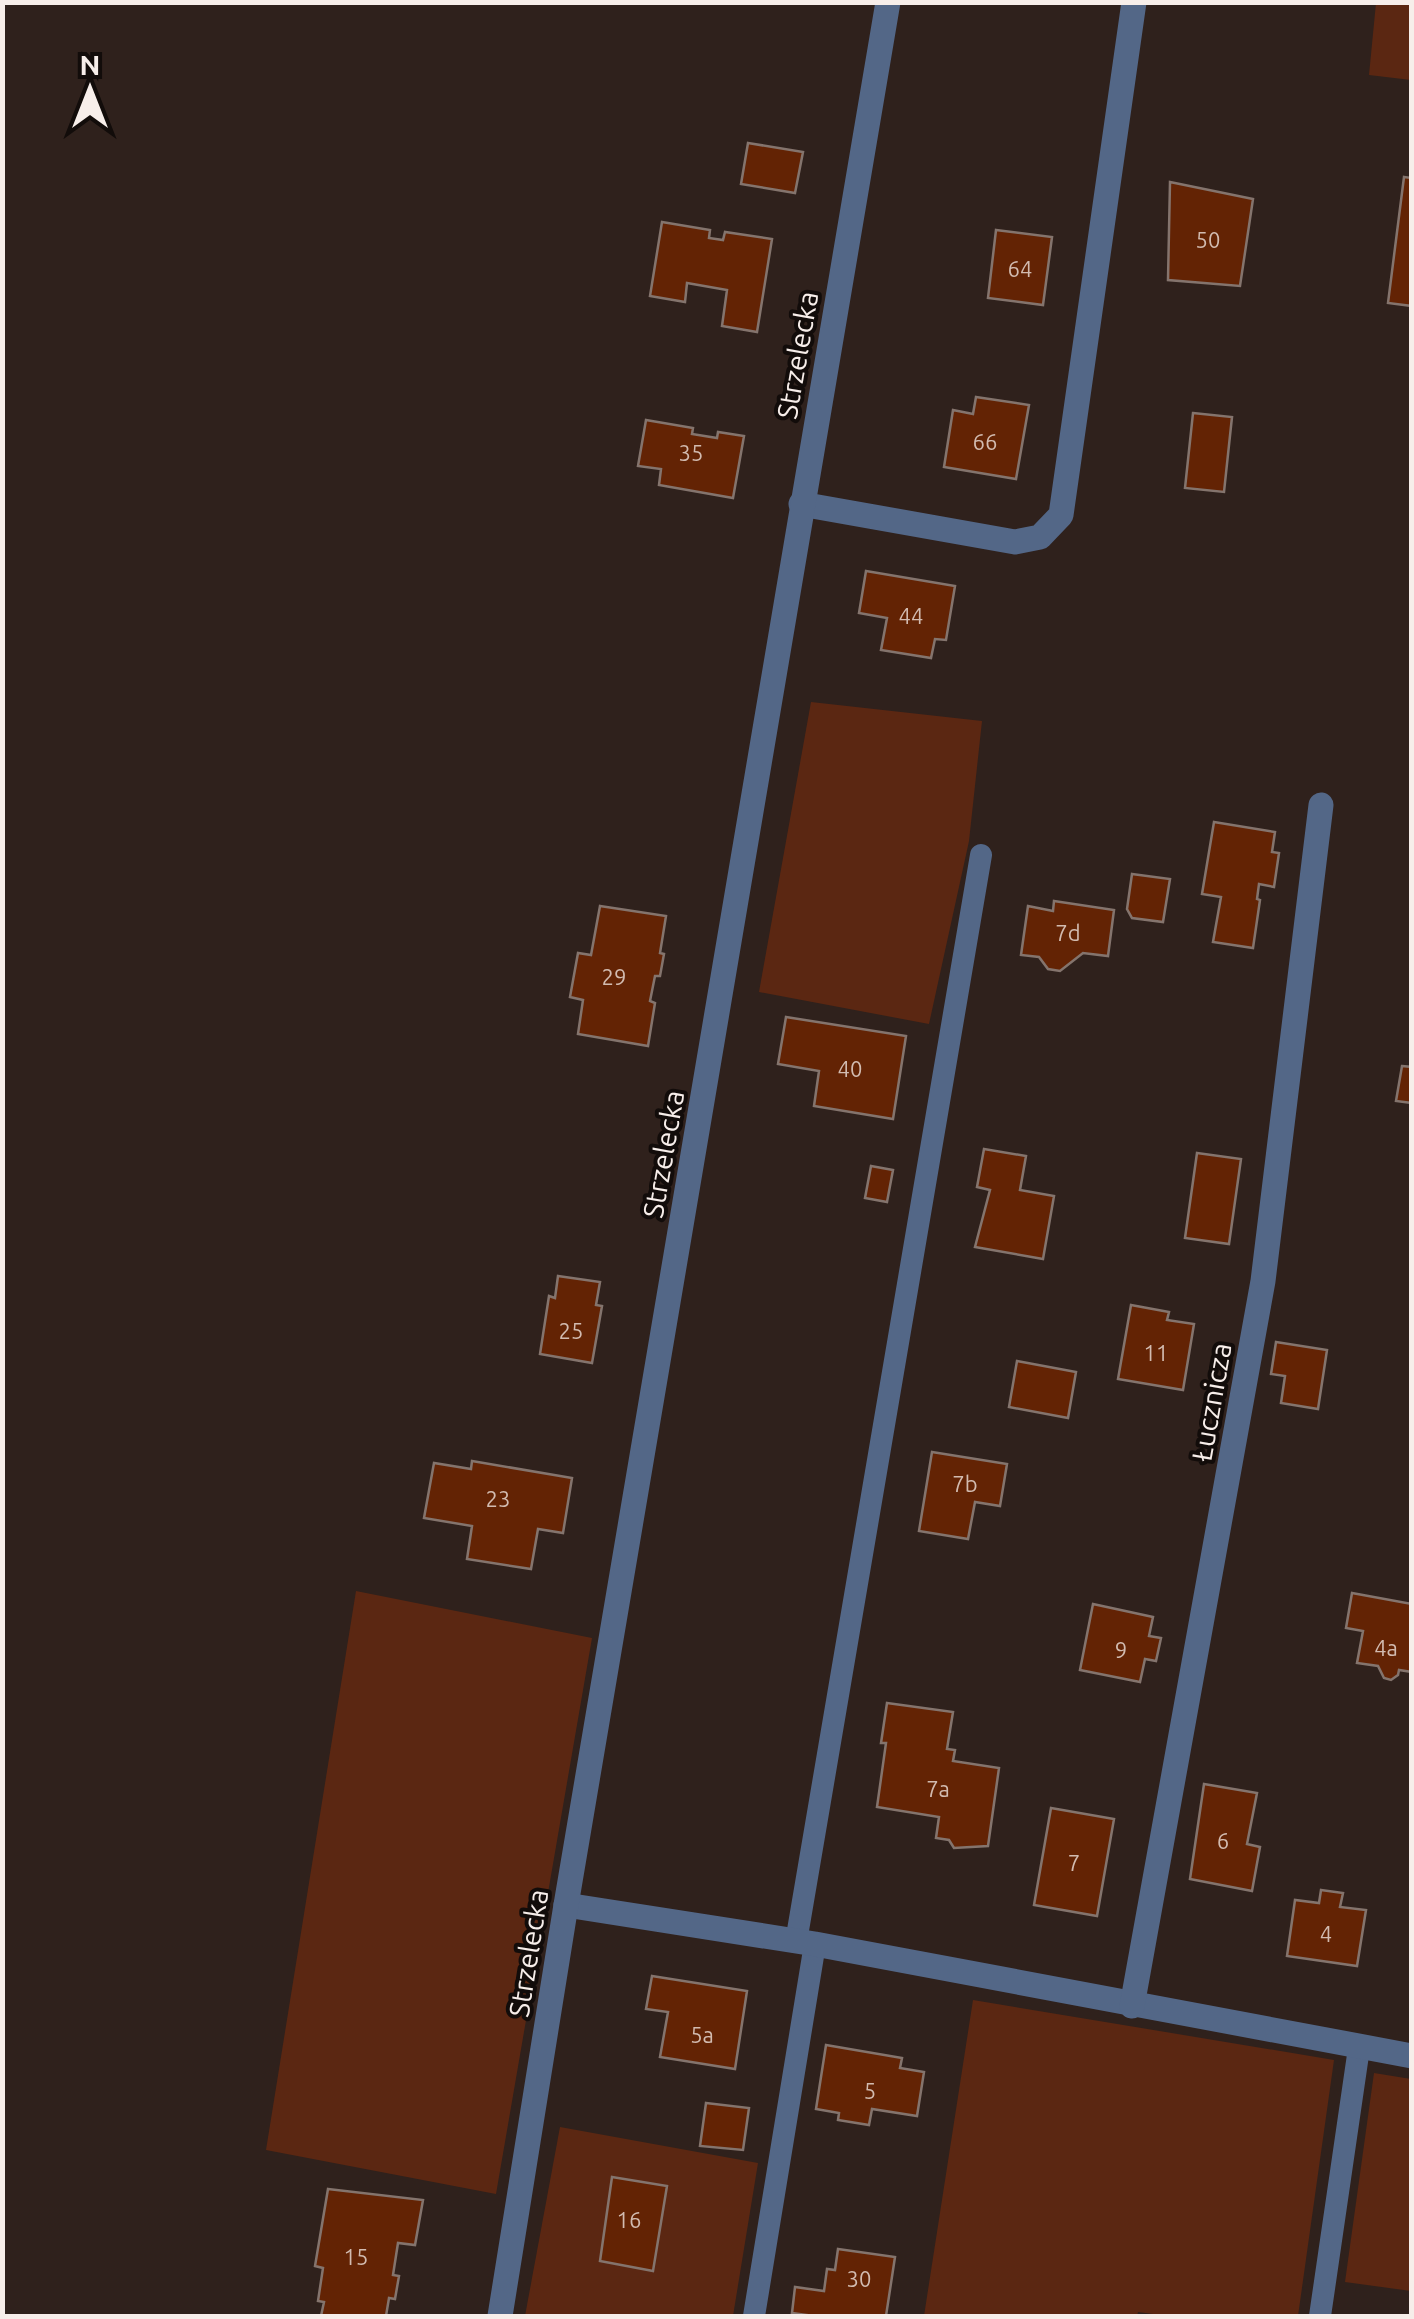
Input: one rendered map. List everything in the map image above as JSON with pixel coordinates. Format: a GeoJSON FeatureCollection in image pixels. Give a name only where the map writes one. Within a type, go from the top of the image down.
{"type":"FeatureCollection","features":[{"type":"Feature","properties":{"kind":"street","name":"Strzelecka"},"geometry":{"type":"LineString","coordinates":[[500,2316],[888,2]]}},
{"type":"Feature","properties":{"kind":"street"},"geometry":{"type":"LineString","coordinates":[[801,504],[1015,542],[1040,537],[1061,515],[1134,2]]}},
{"type":"Feature","properties":{"kind":"street","name":"Łucznicza"},"geometry":{"type":"LineString","coordinates":[[1132,2006],[1263,1281],[1321,805]]}},
{"type":"Feature","properties":{"kind":"street"},"geometry":{"type":"LineString","coordinates":[[566,1905],[806,1943],[1412,2056]]}},
{"type":"Feature","properties":{"kind":"lane"},"geometry":{"type":"LineString","coordinates":[[754,2316],[806,1943],[982,856]]}},
{"type":"Feature","properties":{"kind":"lane"},"geometry":{"type":"LineString","coordinates":[[1320,2316],[1359,2048]]}},
{"type":"Feature","properties":{"kind":"shaded area"},"geometry":{"type":"Polygon","coordinates":[[[1376,3],[1411,3],[1411,80],[1369,75],[1376,3]]]}},
{"type":"Feature","properties":{"kind":"shaded area"},"geometry":{"type":"Polygon","coordinates":[[[811,702],[982,721],[969,841],[929,1024],[759,992],[811,702]]]}},
{"type":"Feature","properties":{"kind":"shaded area"},"geometry":{"type":"Polygon","coordinates":[[[356,1591],[592,1638],[496,2194],[266,2150],[356,1591]]]}},
{"type":"Feature","properties":{"kind":"shaded area"},"geometry":{"type":"Polygon","coordinates":[[[973,2000],[1334,2060],[1298,2316],[1168,2316],[1138,2312],[1137,2316],[924,2316],[973,2000]]]}},
{"type":"Feature","properties":{"kind":"shaded area"},"geometry":{"type":"Polygon","coordinates":[[[1374,2073],[1411,2079],[1411,2291],[1345,2282],[1374,2073]]]}},
{"type":"Feature","properties":{"kind":"shaded area"},"geometry":{"type":"Polygon","coordinates":[[[560,2127],[758,2163],[733,2316],[525,2316],[560,2127]]]}},
{"type":"Feature","properties":{"kind":"building"},"geometry":{"type":"Polygon","coordinates":[[[748,143],[803,152],[795,193],[741,184],[748,143]]]}},
{"type":"Feature","properties":{"kind":"building"},"geometry":{"type":"Polygon","coordinates":[[[1404,177],[1412,178],[1412,306],[1388,303],[1404,177]]]}},
{"type":"Feature","properties":{"kind":"building"},"geometry":{"type":"Polygon","coordinates":[[[1170,182],[1253,199],[1240,286],[1168,280],[1170,182]]]}},
{"type":"Feature","properties":{"kind":"building"},"geometry":{"type":"Polygon","coordinates":[[[662,222],[710,230],[709,238],[723,240],[725,232],[772,239],[757,332],[722,326],[727,290],[687,283],[685,302],[650,296],[662,222]]]}},
{"type":"Feature","properties":{"kind":"building"},"geometry":{"type":"Polygon","coordinates":[[[996,230],[1052,237],[1043,305],[988,298],[996,230]]]}},
{"type":"Feature","properties":{"kind":"building"},"geometry":{"type":"Polygon","coordinates":[[[976,397],[1029,405],[1016,479],[944,467],[953,410],[973,414],[976,397]]]}},
{"type":"Feature","properties":{"kind":"building"},"geometry":{"type":"Polygon","coordinates":[[[1193,413],[1232,417],[1224,492],[1185,488],[1193,413]]]}},
{"type":"Feature","properties":{"kind":"building"},"geometry":{"type":"Polygon","coordinates":[[[646,420],[693,428],[692,434],[717,438],[718,432],[744,436],[733,498],[659,485],[661,469],[638,466],[646,420]]]}},
{"type":"Feature","properties":{"kind":"building"},"geometry":{"type":"Polygon","coordinates":[[[866,571],[955,586],[946,640],[935,639],[931,658],[881,650],[887,618],[859,613],[866,571]]]}},
{"type":"Feature","properties":{"kind":"building"},"geometry":{"type":"Polygon","coordinates":[[[1214,822],[1275,832],[1272,852],[1279,853],[1274,887],[1259,884],[1253,948],[1213,942],[1221,897],[1202,894],[1214,822]]]}},
{"type":"Feature","properties":{"kind":"building"},"geometry":{"type":"Polygon","coordinates":[[[1132,874],[1170,879],[1163,922],[1132,918],[1127,909],[1132,874]]]}},
{"type":"Feature","properties":{"kind":"building"},"geometry":{"type":"Polygon","coordinates":[[[1054,901],[1114,910],[1108,956],[1083,953],[1060,971],[1048,969],[1039,957],[1021,955],[1028,906],[1053,911],[1054,901]]]}},
{"type":"Feature","properties":{"kind":"building"},"geometry":{"type":"Polygon","coordinates":[[[600,906],[666,916],[660,976],[655,976],[650,1001],[655,1003],[648,1046],[578,1034],[583,1000],[570,997],[578,953],[591,955],[600,906]]]}},
{"type":"Feature","properties":{"kind":"building"},"geometry":{"type":"Polygon","coordinates":[[[786,1017],[906,1036],[893,1119],[814,1106],[819,1071],[778,1064],[786,1017]]]}},
{"type":"Feature","properties":{"kind":"building"},"geometry":{"type":"Polygon","coordinates":[[[1402,1066],[1412,1067],[1412,1103],[1396,1101],[1402,1066]]]}},
{"type":"Feature","properties":{"kind":"building"},"geometry":{"type":"Polygon","coordinates":[[[984,1149],[1026,1156],[1020,1190],[1054,1196],[1043,1259],[975,1247],[990,1190],[977,1187],[984,1149]]]}},
{"type":"Feature","properties":{"kind":"building"},"geometry":{"type":"Polygon","coordinates":[[[1197,1153],[1241,1159],[1229,1244],[1185,1238],[1197,1153]]]}},
{"type":"Feature","properties":{"kind":"building"},"geometry":{"type":"Polygon","coordinates":[[[871,1166],[893,1170],[887,1202],[865,1198],[871,1166]]]}},
{"type":"Feature","properties":{"kind":"building"},"geometry":{"type":"Polygon","coordinates":[[[558,1276],[600,1282],[596,1305],[602,1306],[592,1363],[540,1354],[549,1296],[555,1298],[558,1276]]]}},
{"type":"Feature","properties":{"kind":"building"},"geometry":{"type":"Polygon","coordinates":[[[1131,1305],[1169,1312],[1167,1320],[1194,1324],[1183,1390],[1118,1379],[1131,1305]]]}},
{"type":"Feature","properties":{"kind":"building"},"geometry":{"type":"Polygon","coordinates":[[[1276,1342],[1327,1350],[1318,1409],[1281,1403],[1285,1376],[1271,1374],[1276,1342]]]}},
{"type":"Feature","properties":{"kind":"building"},"geometry":{"type":"Polygon","coordinates":[[[1017,1361],[1076,1372],[1068,1418],[1009,1407],[1017,1361]]]}},
{"type":"Feature","properties":{"kind":"building"},"geometry":{"type":"Polygon","coordinates":[[[932,1452],[1007,1464],[1000,1506],[975,1502],[968,1539],[919,1531],[932,1452]]]}},
{"type":"Feature","properties":{"kind":"building"},"geometry":{"type":"Polygon","coordinates":[[[472,1461],[572,1478],[563,1533],[538,1529],[531,1569],[467,1559],[472,1526],[424,1518],[434,1463],[471,1469],[472,1461]]]}},
{"type":"Feature","properties":{"kind":"building"},"geometry":{"type":"Polygon","coordinates":[[[1352,1593],[1412,1604],[1412,1672],[1399,1670],[1391,1680],[1384,1678],[1378,1666],[1357,1663],[1363,1631],[1346,1628],[1352,1593]]]}},
{"type":"Feature","properties":{"kind":"building"},"geometry":{"type":"Polygon","coordinates":[[[1093,1604],[1153,1617],[1149,1636],[1161,1638],[1156,1661],[1145,1659],[1140,1682],[1080,1670],[1093,1604]]]}},
{"type":"Feature","properties":{"kind":"building"},"geometry":{"type":"Polygon","coordinates":[[[887,1703],[953,1712],[947,1749],[955,1750],[953,1761],[999,1768],[988,1846],[954,1848],[949,1840],[936,1838],[939,1817],[877,1807],[887,1703]]]}},
{"type":"Feature","properties":{"kind":"building"},"geometry":{"type":"Polygon","coordinates":[[[1204,1784],[1257,1793],[1247,1844],[1260,1847],[1252,1891],[1190,1879],[1204,1784]]]}},
{"type":"Feature","properties":{"kind":"building"},"geometry":{"type":"Polygon","coordinates":[[[1051,1808],[1114,1819],[1097,1916],[1034,1905],[1051,1808]]]}},
{"type":"Feature","properties":{"kind":"building"},"geometry":{"type":"Polygon","coordinates":[[[1321,1890],[1343,1893],[1340,1907],[1366,1910],[1357,1966],[1287,1956],[1295,1900],[1319,1903],[1321,1890]]]}},
{"type":"Feature","properties":{"kind":"building"},"geometry":{"type":"Polygon","coordinates":[[[652,1976],[747,1991],[735,2069],[660,2057],[668,2012],[646,2009],[652,1976]]]}},
{"type":"Feature","properties":{"kind":"building"},"geometry":{"type":"Polygon","coordinates":[[[826,2045],[902,2058],[900,2068],[924,2072],[917,2116],[872,2109],[869,2125],[838,2120],[839,2113],[816,2109],[826,2045]]]}},
{"type":"Feature","properties":{"kind":"building"},"geometry":{"type":"Polygon","coordinates":[[[706,2103],[749,2108],[743,2150],[700,2146],[706,2103]]]}},
{"type":"Feature","properties":{"kind":"building"},"geometry":{"type":"Polygon","coordinates":[[[612,2177],[667,2186],[653,2271],[600,2261],[612,2177]]]}},
{"type":"Feature","properties":{"kind":"building"},"geometry":{"type":"Polygon","coordinates":[[[328,2189],[423,2200],[415,2245],[398,2243],[393,2275],[399,2276],[395,2299],[389,2298],[386,2316],[321,2316],[324,2302],[318,2301],[323,2268],[315,2266],[328,2189]]]}},
{"type":"Feature","properties":{"kind":"building"},"geometry":{"type":"Polygon","coordinates":[[[838,2249],[895,2257],[886,2316],[792,2313],[795,2287],[824,2291],[827,2269],[835,2270],[838,2249]]]}}]}
